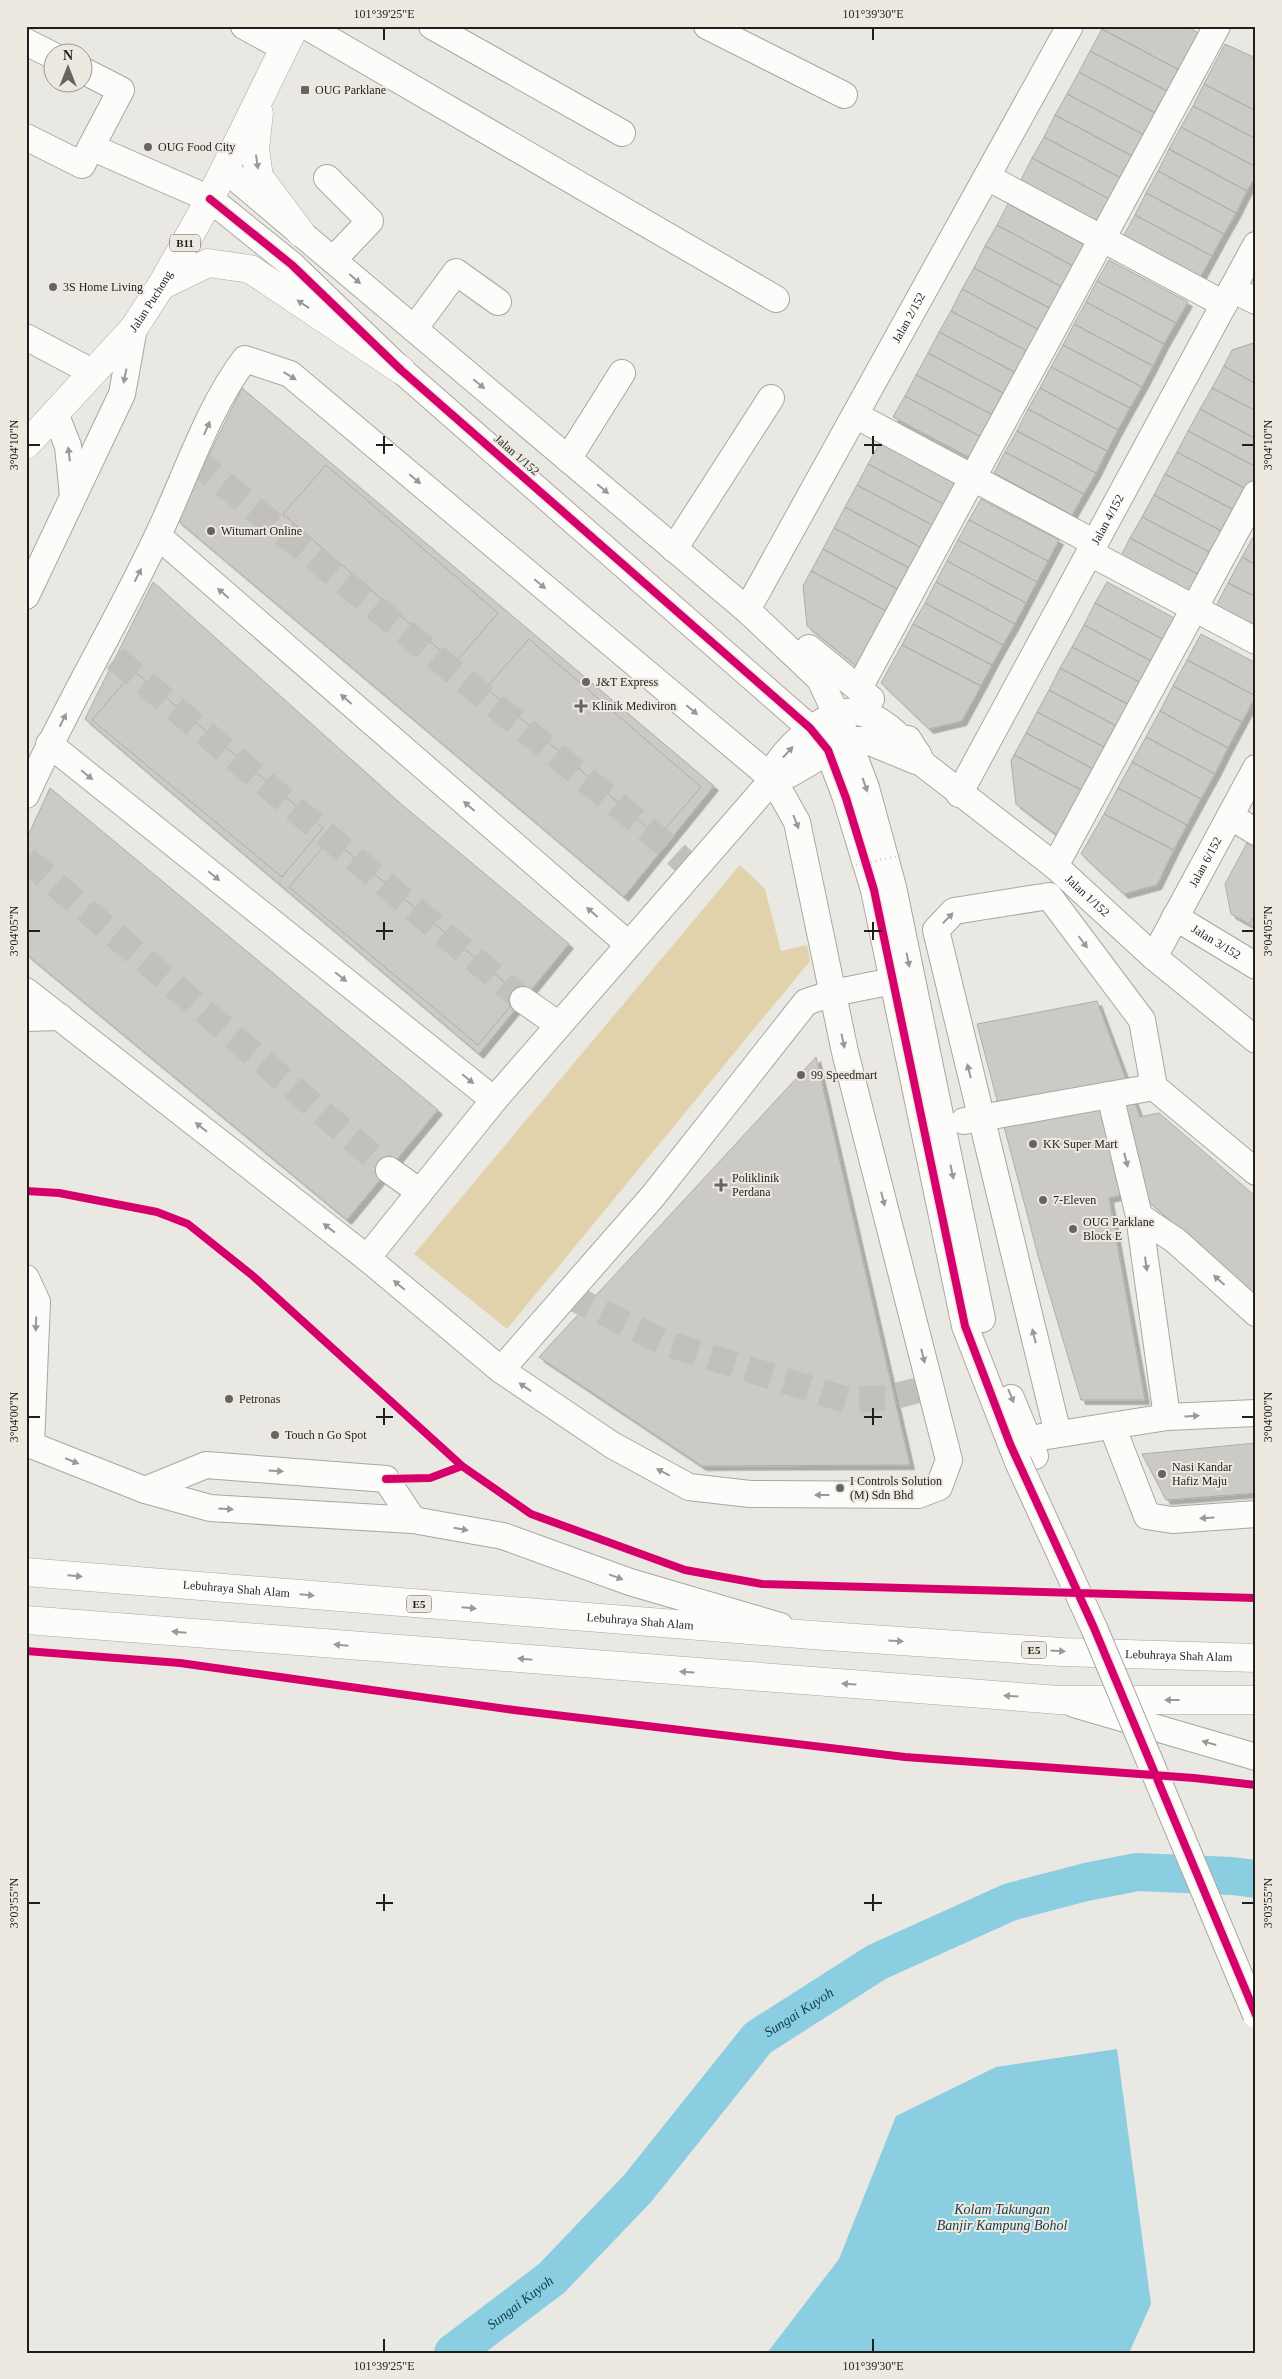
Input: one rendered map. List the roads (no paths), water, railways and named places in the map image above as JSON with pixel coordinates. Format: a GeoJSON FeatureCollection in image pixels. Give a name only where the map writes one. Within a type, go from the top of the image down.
{"type":"FeatureCollection","features":[{"type":"Feature","properties":{"kind":"main road","name":"Jalan Puchong"},"geometry":{"type":"LineString","coordinates":[[26,445],[134,328],[161,286],[210,199],[290,37]]}},
{"type":"Feature","properties":{"kind":"main road"},"geometry":{"type":"LineString","coordinates":[[260,96],[255,149],[260,177],[301,233]]}},
{"type":"Feature","properties":{"kind":"main road"},"geometry":{"type":"LineString","coordinates":[[161,286],[208,263],[250,269],[401,370]]}},
{"type":"Feature","properties":{"kind":"main road","name":"Lebuhraya Shah Alam"},"geometry":{"type":"LineString","coordinates":[[26,1572],[812,1635],[1062,1652],[1256,1658]]}},
{"type":"Feature","properties":{"kind":"main road"},"geometry":{"type":"LineString","coordinates":[[26,1620],[1059,1700],[1256,1700]]}},
{"type":"Feature","properties":{"kind":"street"},"geometry":{"type":"LineString","coordinates":[[244,26],[290,37]]}},
{"type":"Feature","properties":{"kind":"street"},"geometry":{"type":"LineString","coordinates":[[306,26],[776,299]]}},
{"type":"Feature","properties":{"kind":"street"},"geometry":{"type":"LineString","coordinates":[[432,26],[622,132]]}},
{"type":"Feature","properties":{"kind":"street"},"geometry":{"type":"LineString","coordinates":[[707,26],[844,95]]}},
{"type":"Feature","properties":{"kind":"street","name":"Jalan 2/152"},"geometry":{"type":"LineString","coordinates":[[747,610],[1070,26]]}},
{"type":"Feature","properties":{"kind":"street"},"geometry":{"type":"LineString","coordinates":[[859,688],[1217,26]]}},
{"type":"Feature","properties":{"kind":"street"},"geometry":{"type":"LineString","coordinates":[[26,42],[42,50]]}},
{"type":"Feature","properties":{"kind":"street"},"geometry":{"type":"LineString","coordinates":[[26,137],[82,165],[121,90],[92,75]]}},
{"type":"Feature","properties":{"kind":"street","name":"Jalan 1/152"},"geometry":{"type":"LineString","coordinates":[[91,147],[210,199],[292,265],[401,370],[810,728],[838,745]]}},
{"type":"Feature","properties":{"kind":"street"},"geometry":{"type":"LineString","coordinates":[[225,169],[747,610],[820,679],[837,715],[838,745],[846,798],[874,890],[893,981],[933,1125]]}},
{"type":"Feature","properties":{"kind":"street"},"geometry":{"type":"LineString","coordinates":[[986,177],[1102,238],[1228,296],[1256,300]]}},
{"type":"Feature","properties":{"kind":"street"},"geometry":{"type":"LineString","coordinates":[[327,178],[370,221],[333,260]]}},
{"type":"Feature","properties":{"kind":"street","name":"Jalan 4/152"},"geometry":{"type":"LineString","coordinates":[[959,794],[1256,245]]}},
{"type":"Feature","properties":{"kind":"street"},"geometry":{"type":"LineString","coordinates":[[414,329],[456,272],[498,302]]}},
{"type":"Feature","properties":{"kind":"street"},"geometry":{"type":"LineString","coordinates":[[26,596],[122,394],[134,328]]}},
{"type":"Feature","properties":{"kind":"street"},"geometry":{"type":"LineString","coordinates":[[26,337],[92,372]]}},
{"type":"Feature","properties":{"kind":"street"},"geometry":{"type":"LineString","coordinates":[[26,795],[49,744],[108,652],[228,382],[245,358],[290,374],[773,779],[797,822],[846,1052],[949,1460],[939,1487],[918,1495],[750,1494],[689,1487],[612,1445],[501,1370],[367,1258],[26,991]]}},
{"type":"Feature","properties":{"kind":"street"},"geometry":{"type":"LineString","coordinates":[[568,459],[622,373]]}},
{"type":"Feature","properties":{"kind":"street"},"geometry":{"type":"LineString","coordinates":[[674,549],[771,398]]}},
{"type":"Feature","properties":{"kind":"street"},"geometry":{"type":"LineString","coordinates":[[55,413],[68,446],[73,497]]}},
{"type":"Feature","properties":{"kind":"street"},"geometry":{"type":"LineString","coordinates":[[855,414],[973,478],[1194,608],[1256,641]]}},
{"type":"Feature","properties":{"kind":"street"},"geometry":{"type":"LineString","coordinates":[[1055,866],[1256,494]]}},
{"type":"Feature","properties":{"kind":"street"},"geometry":{"type":"LineString","coordinates":[[158,536],[628,944]]}},
{"type":"Feature","properties":{"kind":"street"},"geometry":{"type":"LineString","coordinates":[[747,610],[786,630],[859,688],[898,724],[920,759]]}},
{"type":"Feature","properties":{"kind":"street"},"geometry":{"type":"LineString","coordinates":[[367,1258],[494,1100],[773,779],[776,766],[810,728],[851,710],[862,713],[880,720],[920,759]]}},
{"type":"Feature","properties":{"kind":"street"},"geometry":{"type":"LineString","coordinates":[[773,779],[790,774],[838,745],[865,740],[920,759]]}},
{"type":"Feature","properties":{"kind":"street"},"geometry":{"type":"LineString","coordinates":[[49,744],[494,1100]]}},
{"type":"Feature","properties":{"kind":"street"},"geometry":{"type":"LineString","coordinates":[[838,745],[866,788],[893,887],[965,1326],[1114,1626],[1256,1973]]}},
{"type":"Feature","properties":{"kind":"street","name":"Jalan 1/152"},"geometry":{"type":"LineString","coordinates":[[920,759],[959,794],[1055,866],[1154,956],[1256,1040]]}},
{"type":"Feature","properties":{"kind":"street","name":"Jalan 6/152"},"geometry":{"type":"LineString","coordinates":[[1154,956],[1256,768]]}},
{"type":"Feature","properties":{"kind":"street"},"geometry":{"type":"LineString","coordinates":[[1230,816],[1256,832]]}},
{"type":"Feature","properties":{"kind":"street"},"geometry":{"type":"LineString","coordinates":[[1058,1434],[936,930],[954,911],[1049,896],[1142,1020],[1154,1087],[1256,1172]]}},
{"type":"Feature","properties":{"kind":"street","name":"Jalan 3/152"},"geometry":{"type":"LineString","coordinates":[[1175,917],[1256,966]]}},
{"type":"Feature","properties":{"kind":"street"},"geometry":{"type":"LineString","coordinates":[[501,1370],[653,1196],[806,1002],[833,993],[893,981]]}},
{"type":"Feature","properties":{"kind":"street"},"geometry":{"type":"LineString","coordinates":[[523,1000],[559,1025]]}},
{"type":"Feature","properties":{"kind":"street"},"geometry":{"type":"LineString","coordinates":[[26,1018],[60,1017]]}},
{"type":"Feature","properties":{"kind":"street"},"geometry":{"type":"LineString","coordinates":[[933,1125],[1154,1087]]}},
{"type":"Feature","properties":{"kind":"street"},"geometry":{"type":"LineString","coordinates":[[1110,1095],[1139,1216],[1167,1417]]}},
{"type":"Feature","properties":{"kind":"street"},"geometry":{"type":"LineString","coordinates":[[388,1170],[420,1192]]}},
{"type":"Feature","properties":{"kind":"street"},"geometry":{"type":"LineString","coordinates":[[1139,1216],[1176,1241],[1256,1313]]}},
{"type":"Feature","properties":{"kind":"street"},"geometry":{"type":"LineString","coordinates":[[26,1278],[37,1302],[30,1362],[29,1444],[145,1490],[210,1508],[413,1520],[502,1536],[630,1582],[812,1635]]}},
{"type":"Feature","properties":{"kind":"street"},"geometry":{"type":"LineString","coordinates":[[1027,1452],[1058,1434],[1167,1417],[1256,1413]]}},
{"type":"Feature","properties":{"kind":"street"},"geometry":{"type":"LineString","coordinates":[[1112,1426],[1147,1516],[1172,1520],[1256,1514]]}},
{"type":"Feature","properties":{"kind":"street"},"geometry":{"type":"LineString","coordinates":[[1027,1452],[1098,1637],[1256,2015]]}},
{"type":"Feature","properties":{"kind":"street"},"geometry":{"type":"LineString","coordinates":[[145,1490],[206,1465],[386,1479],[413,1520]]}},
{"type":"Feature","properties":{"kind":"street"},"geometry":{"type":"LineString","coordinates":[[1059,1700],[1256,1757]]}},
{"type":"Feature","properties":{"kind":"water","name":"Kolam Takungan Banjir Kampung Bohol"},"geometry":{"type":"Polygon","coordinates":[[[1117,2049],[1151,2304],[1129,2353],[767,2353],[839,2259],[896,2116],[996,2067],[1117,2049]]]}},
{"type":"Feature","properties":{"kind":"waterway","name":"Sungai Kuyoh"},"geometry":{"type":"LineString","coordinates":[[453,2353],[552,2278],[638,2188],[758,2038],[877,1962],[1010,1902],[1086,1882],[1137,1872],[1232,1876],[1256,1879]]}},
{"type":"Feature","properties":{"kind":"tunnel"},"geometry":{"type":"LineString","coordinates":[[193,459],[666,845],[693,870]]}},
{"type":"Feature","properties":{"kind":"tunnel"},"geometry":{"type":"LineString","coordinates":[[115,658],[523,1000]]}},
{"type":"Feature","properties":{"kind":"tunnel"},"geometry":{"type":"LineString","coordinates":[[26,859],[389,1170]]}},
{"type":"Feature","properties":{"kind":"tunnel"},"geometry":{"type":"LineString","coordinates":[[567,1295],[665,1343],[847,1400],[887,1398],[931,1387]]}},
{"type":"Feature","properties":{"kind":"place","name":"OUG Parklane"},"geometry":{"type":"Point","coordinates":[305,90]}},
{"type":"Feature","properties":{"kind":"place","name":"OUG Food City"},"geometry":{"type":"Point","coordinates":[148,147]}},
{"type":"Feature","properties":{"kind":"place","name":"3S Home Living"},"geometry":{"type":"Point","coordinates":[53,287]}},
{"type":"Feature","properties":{"kind":"place","name":"Witumart Online"},"geometry":{"type":"Point","coordinates":[211,531]}},
{"type":"Feature","properties":{"kind":"place","name":"J&T Express"},"geometry":{"type":"Point","coordinates":[586,682]}},
{"type":"Feature","properties":{"kind":"place","name":"Klinik Mediviron"},"geometry":{"type":"Point","coordinates":[581,706]}},
{"type":"Feature","properties":{"kind":"place","name":"99 Speedmart"},"geometry":{"type":"Point","coordinates":[801,1075]}},
{"type":"Feature","properties":{"kind":"place","name":"KK Super Mart"},"geometry":{"type":"Point","coordinates":[1033,1144]}},
{"type":"Feature","properties":{"kind":"place","name":"Poliklinik Perdana"},"geometry":{"type":"Point","coordinates":[721,1185]}},
{"type":"Feature","properties":{"kind":"place","name":"7-Eleven"},"geometry":{"type":"Point","coordinates":[1043,1200]}},
{"type":"Feature","properties":{"kind":"place","name":"OUG Parklane Block E"},"geometry":{"type":"Point","coordinates":[1073,1229]}},
{"type":"Feature","properties":{"kind":"place","name":"Petronas"},"geometry":{"type":"Point","coordinates":[229,1399]}},
{"type":"Feature","properties":{"kind":"place","name":"Touch n Go Spot"},"geometry":{"type":"Point","coordinates":[275,1435]}},
{"type":"Feature","properties":{"kind":"place","name":"Nasi Kandar Hafiz Maju"},"geometry":{"type":"Point","coordinates":[1162,1474]}},
{"type":"Feature","properties":{"kind":"place","name":"I Controls Solution (M) Sdn Bhd"},"geometry":{"type":"Point","coordinates":[840,1488]}}]}
